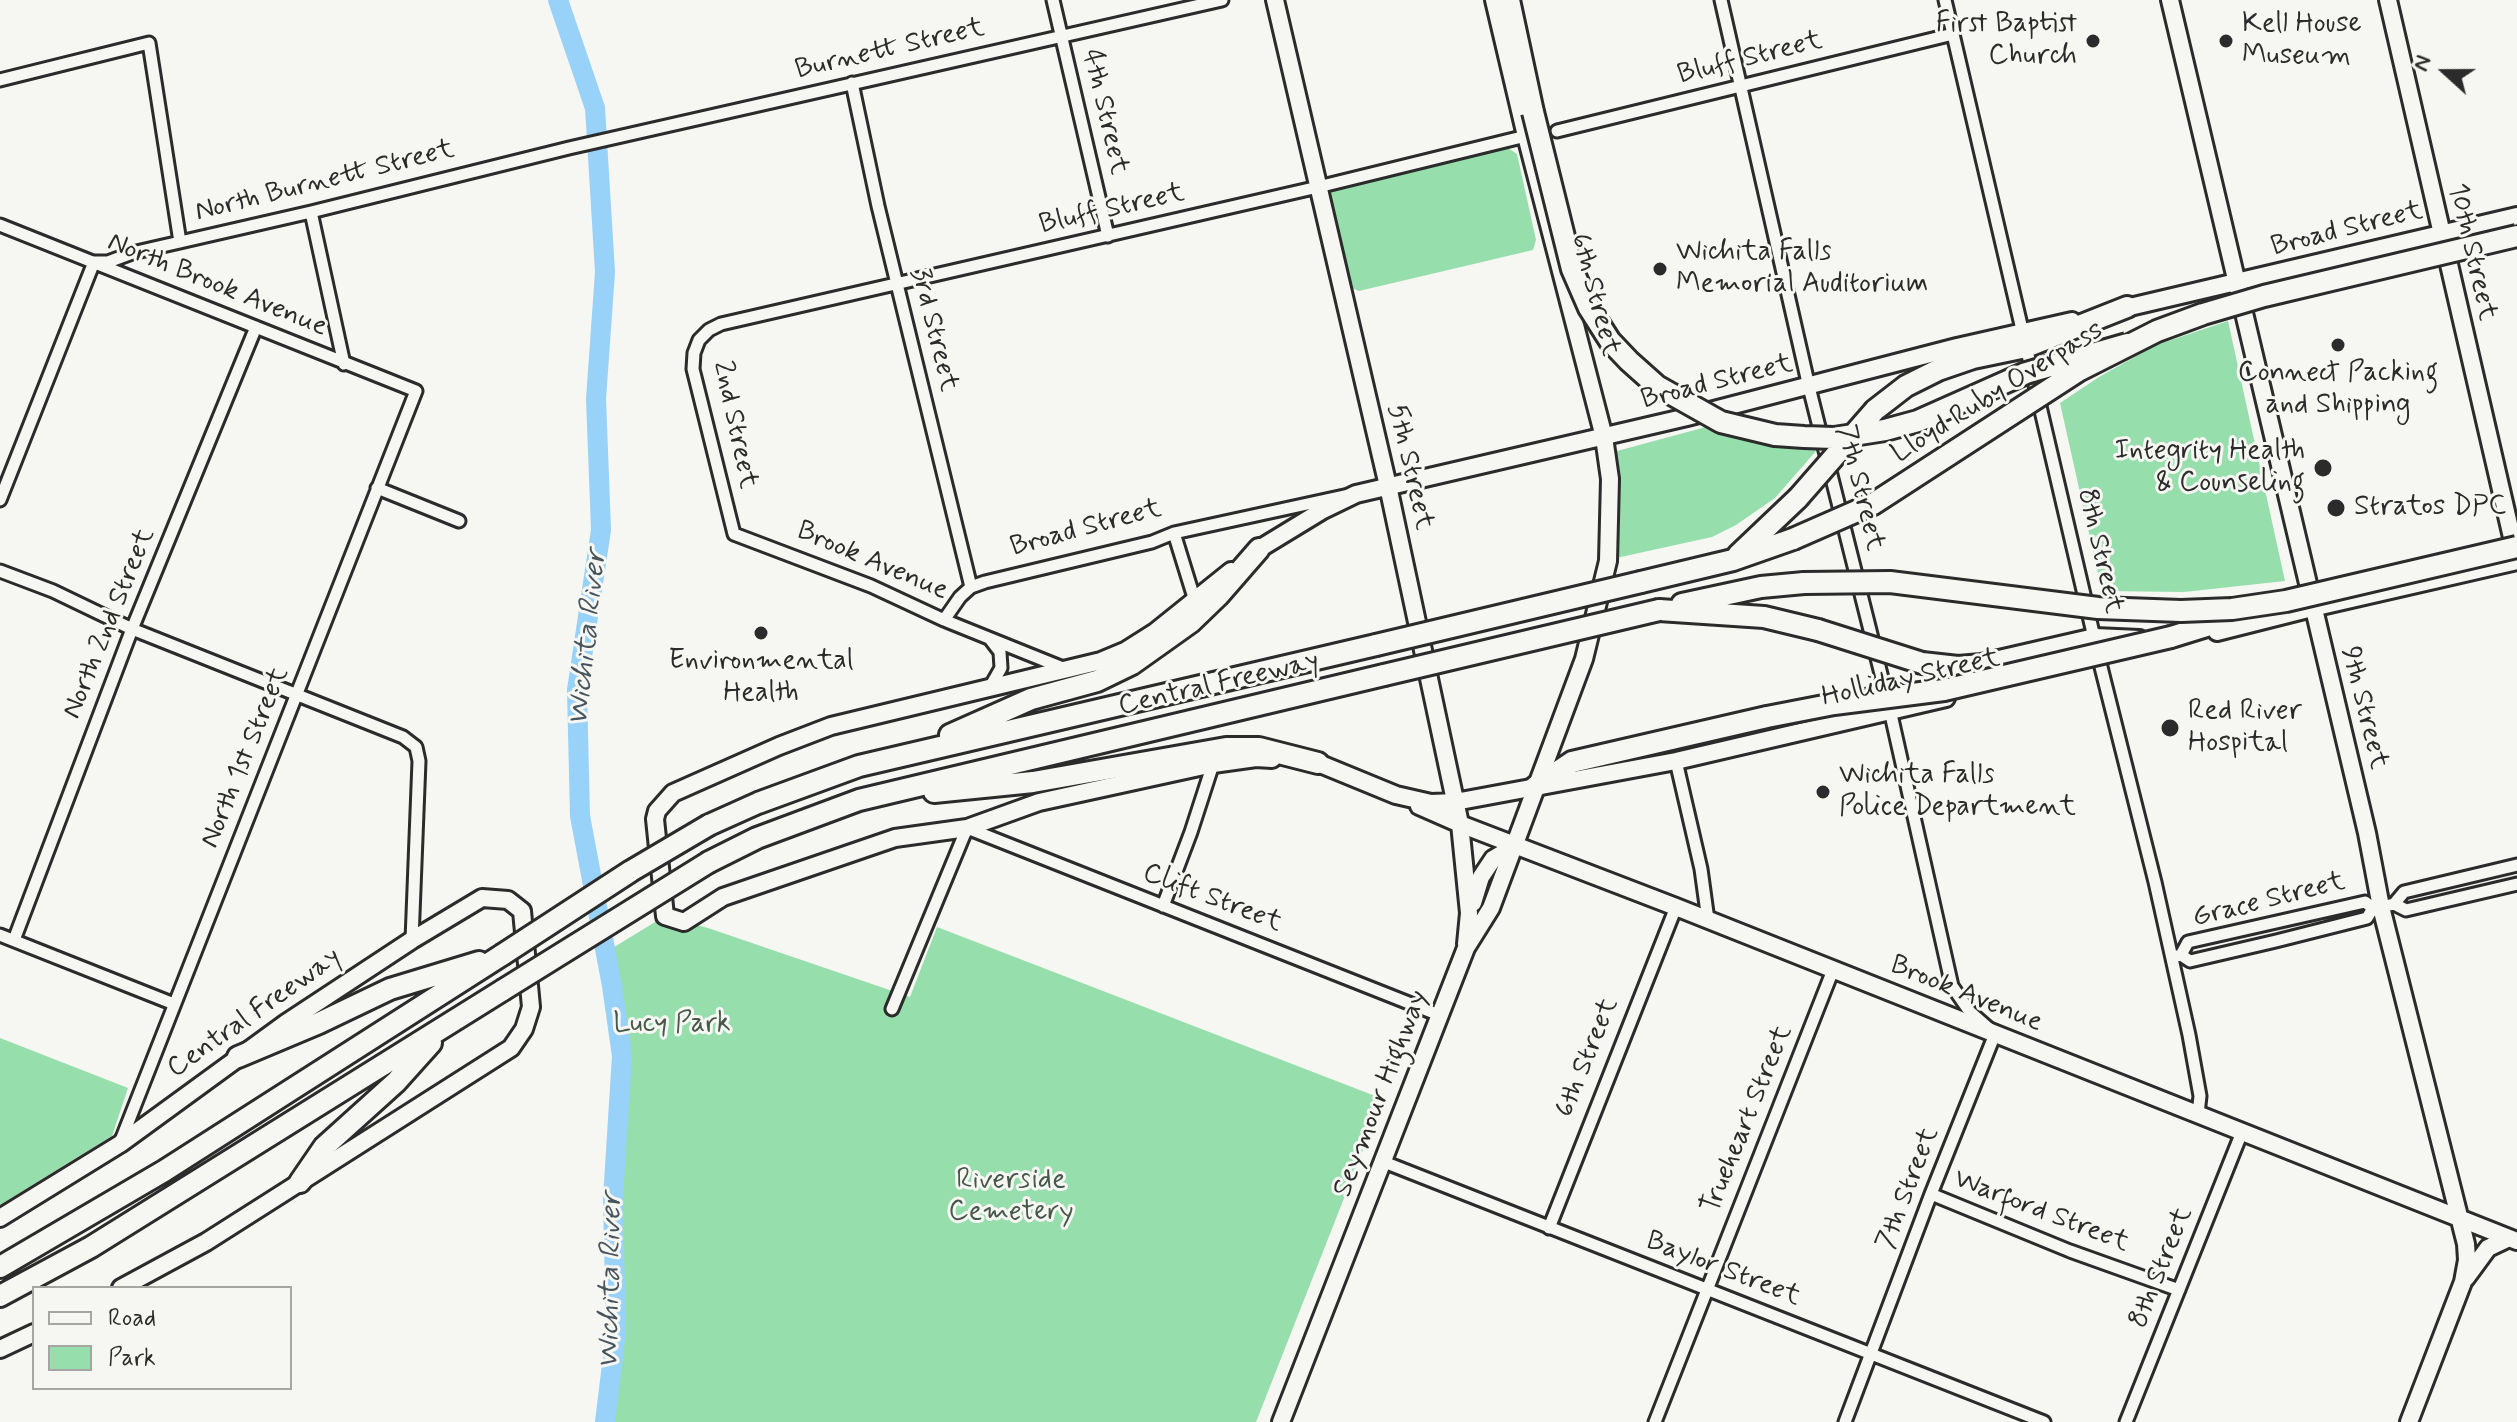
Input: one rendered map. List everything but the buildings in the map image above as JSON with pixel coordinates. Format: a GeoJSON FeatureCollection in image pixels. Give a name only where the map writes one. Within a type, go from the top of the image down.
{"type":"FeatureCollection","features":[{"type":"Feature","properties":{"kind":"highway"},"geometry":{"type":"LineString","coordinates":[[1509,0],[1572,269],[1589,308],[1610,341],[1657,386],[1721,422],[1775,435],[1804,437],[1834,438],[1876,432],[1918,421],[2026,373],[2127,344]]}},
{"type":"Feature","properties":{"kind":"highway","name":"Lloyd Ruby Overpass"},"geometry":{"type":"LineString","coordinates":[[1793,539],[1873,504],[2034,398],[2127,344],[2203,314],[2249,300],[2517,236]]}},
{"type":"Feature","properties":{"kind":"highway"},"geometry":{"type":"LineString","coordinates":[[1733,560],[1798,498],[1875,410],[1906,386],[1938,370],[2127,307]]}},
{"type":"Feature","properties":{"kind":"highway","name":"Central Freeway"},"geometry":{"type":"LineString","coordinates":[[0,1267],[164,1171],[631,871],[709,825],[802,785],[908,754],[1733,560],[1793,539]]}},
{"type":"Feature","properties":{"kind":"highway"},"geometry":{"type":"LineString","coordinates":[[1535,787],[1572,762],[1767,717],[1834,704],[1944,690],[2006,676],[2171,637],[2286,601],[2517,547]]}},
{"type":"Feature","properties":{"kind":"highway"},"geometry":{"type":"LineString","coordinates":[[908,754],[1031,699],[1097,681],[1132,664],[1191,622],[1259,549]]}},
{"type":"Feature","properties":{"kind":"highway","name":"Central Freeway"},"geometry":{"type":"LineString","coordinates":[[0,1296],[91,1247],[709,862],[770,832],[859,800],[1761,587],[1804,583],[1902,583],[2137,611],[2232,609],[2286,601]]}},
{"type":"Feature","properties":{"kind":"highway"},"geometry":{"type":"LineString","coordinates":[[1659,610],[1764,617],[1818,630],[1922,663],[1958,667],[1982,665],[2095,639],[2178,642]]}},
{"type":"Feature","properties":{"kind":"highway"},"geometry":{"type":"LineString","coordinates":[[859,800],[1033,782],[1226,748],[1259,748],[1318,763]]}},
{"type":"Feature","properties":{"kind":"highway"},"geometry":{"type":"LineString","coordinates":[[238,1057],[390,989],[502,955]]}},
{"type":"Feature","properties":{"kind":"highway"},"geometry":{"type":"LineString","coordinates":[[300,1182],[324,1147],[396,1082],[445,1026]]}},
{"type":"Feature","properties":{"kind":"main road","name":"5th Street"},"geometry":{"type":"LineString","coordinates":[[1275,0],[1388,486],[1460,824],[1469,913],[1466,948]]}},
{"type":"Feature","properties":{"kind":"main road","name":"6th Street"},"geometry":{"type":"LineString","coordinates":[[1494,0],[1604,437],[1610,479],[1608,561],[1600,602],[1584,659],[1535,787]]}},
{"type":"Feature","properties":{"kind":"main road","name":"9th Street"},"geometry":{"type":"LineString","coordinates":[[2170,0],[2382,906],[2460,1219],[2467,1260],[2463,1282],[2409,1422]]}},
{"type":"Feature","properties":{"kind":"main road","name":"10th Street"},"geometry":{"type":"LineString","coordinates":[[2388,0],[2517,561]]}},
{"type":"Feature","properties":{"kind":"main road","name":"Broad Street"},"geometry":{"type":"LineString","coordinates":[[2127,307],[2517,216]]}},
{"type":"Feature","properties":{"kind":"main road","name":"Broad Street"},"geometry":{"type":"LineString","coordinates":[[1356,494],[1809,387],[1957,347],[2024,340]]}},
{"type":"Feature","properties":{"kind":"main road","name":"Central Freeway"},"geometry":{"type":"LineString","coordinates":[[1318,763],[1256,758],[1213,764],[1039,802],[967,828],[895,838],[723,897],[684,922],[665,916],[655,819],[657,811],[673,793],[831,726],[1069,670],[1125,651],[1155,632],[1259,549],[1356,494]]}},
{"type":"Feature","properties":{"kind":"main road","name":"Holliday Street"},"geometry":{"type":"LineString","coordinates":[[1318,763],[1396,795],[1431,803],[1455,802],[1676,761],[2100,663],[2312,608],[2517,561]]}},
{"type":"Feature","properties":{"kind":"main road","name":"Seymour Highway"},"geometry":{"type":"LineString","coordinates":[[1281,1422],[1439,1015],[1466,948],[1491,908],[1535,787]]}},
{"type":"Feature","properties":{"kind":"main road","name":"Brook Avenue"},"geometry":{"type":"LineString","coordinates":[[1396,795],[1515,846],[2513,1240]]}},
{"type":"Feature","properties":{"kind":"main road"},"geometry":{"type":"LineString","coordinates":[[1469,913],[1481,877],[1493,859],[1515,846]]}},
{"type":"Feature","properties":{"kind":"main road","name":"Central Freeway"},"geometry":{"type":"LineString","coordinates":[[0,1218],[120,1144],[238,1057],[412,940],[482,898],[508,900],[522,911],[531,1007],[524,1029],[511,1048],[206,1242],[125,1286]]}},
{"type":"Feature","properties":{"kind":"main road"},"geometry":{"type":"LineString","coordinates":[[2463,1282],[2488,1248],[2513,1240]]}},
{"type":"Feature","properties":{"kind":"main road"},"geometry":{"type":"LineString","coordinates":[[0,1349],[32,1334]]}},
{"type":"Feature","properties":{"kind":"street","name":"4th Street"},"geometry":{"type":"LineString","coordinates":[[1053,0],[1108,236]]}},
{"type":"Feature","properties":{"kind":"street","name":"Burnett Street"},"geometry":{"type":"LineString","coordinates":[[569,148],[1222,0]]}},
{"type":"Feature","properties":{"kind":"street","name":"7th Street"},"geometry":{"type":"LineString","coordinates":[[1721,0],[1809,387],[1890,710],[1952,986],[1970,1012],[1995,1034],[1845,1422]]}},
{"type":"Feature","properties":{"kind":"street","name":"8th Street"},"geometry":{"type":"LineString","coordinates":[[1945,0],[2100,663],[2176,956],[2200,1096],[2198,1114]]}},
{"type":"Feature","properties":{"kind":"street","name":"Bluff Street"},"geometry":{"type":"LineString","coordinates":[[1557,131],[1953,34]]}},
{"type":"Feature","properties":{"kind":"street"},"geometry":{"type":"LineString","coordinates":[[0,80],[149,43],[180,242]]}},
{"type":"Feature","properties":{"kind":"street","name":"3rd Street"},"geometry":{"type":"LineString","coordinates":[[852,83],[971,587]]}},
{"type":"Feature","properties":{"kind":"street","name":"Bluff Street"},"geometry":{"type":"LineString","coordinates":[[709,330],[721,324],[1526,136]]}},
{"type":"Feature","properties":{"kind":"street","name":"North Burnett Street"},"geometry":{"type":"LineString","coordinates":[[94,262],[108,262],[569,148]]}},
{"type":"Feature","properties":{"kind":"street"},"geometry":{"type":"LineString","coordinates":[[311,212],[344,364]]}},
{"type":"Feature","properties":{"kind":"street","name":"North Brook Avenue"},"geometry":{"type":"LineString","coordinates":[[0,225],[416,391]]}},
{"type":"Feature","properties":{"kind":"street"},"geometry":{"type":"LineString","coordinates":[[0,500],[94,262]]}},
{"type":"Feature","properties":{"kind":"street","name":"North 2nd Street"},"geometry":{"type":"LineString","coordinates":[[14,940],[132,629],[256,327]]}},
{"type":"Feature","properties":{"kind":"street","name":"2nd Street"},"geometry":{"type":"LineString","coordinates":[[709,330],[699,340],[693,369],[734,534]]}},
{"type":"Feature","properties":{"kind":"street","name":"North 1st Street"},"geometry":{"type":"LineString","coordinates":[[120,1144],[416,391]]}},
{"type":"Feature","properties":{"kind":"street"},"geometry":{"type":"LineString","coordinates":[[377,488],[459,521]]}},
{"type":"Feature","properties":{"kind":"street","name":"Broad Street"},"geometry":{"type":"LineString","coordinates":[[971,587],[1152,542],[1174,533],[1321,499],[1356,494]]}},
{"type":"Feature","properties":{"kind":"street"},"geometry":{"type":"LineString","coordinates":[[1174,533],[1195,601]]}},
{"type":"Feature","properties":{"kind":"street","name":"Brook Avenue"},"geometry":{"type":"LineString","coordinates":[[734,534],[871,586],[944,620],[1069,670]]}},
{"type":"Feature","properties":{"kind":"street"},"geometry":{"type":"LineString","coordinates":[[0,571],[53,591],[132,629],[403,737],[416,747],[419,761],[412,940]]}},
{"type":"Feature","properties":{"kind":"street"},"geometry":{"type":"LineString","coordinates":[[944,620],[971,587]]}},
{"type":"Feature","properties":{"kind":"street"},"geometry":{"type":"LineString","coordinates":[[989,689],[1001,668],[1000,652],[990,638]]}},
{"type":"Feature","properties":{"kind":"street"},"geometry":{"type":"LineString","coordinates":[[1676,761],[1701,869],[1708,920]]}},
{"type":"Feature","properties":{"kind":"street"},"geometry":{"type":"LineString","coordinates":[[1163,906],[1213,764]]}},
{"type":"Feature","properties":{"kind":"street"},"geometry":{"type":"LineString","coordinates":[[892,1009],[967,828]]}},
{"type":"Feature","properties":{"kind":"street","name":"Clift Street"},"geometry":{"type":"LineString","coordinates":[[967,828],[1439,1015]]}},
{"type":"Feature","properties":{"kind":"street","name":"Grace Street"},"geometry":{"type":"LineString","coordinates":[[2517,865],[2404,892],[2382,906],[2367,918],[2190,961],[2176,956],[2188,942],[2365,902],[2382,906],[2406,910],[2517,884]]}},
{"type":"Feature","properties":{"kind":"street","name":"6th Street"},"geometry":{"type":"LineString","coordinates":[[1549,1228],[1676,907]]}},
{"type":"Feature","properties":{"kind":"street"},"geometry":{"type":"LineString","coordinates":[[2293,918],[2298,936]]}},
{"type":"Feature","properties":{"kind":"street"},"geometry":{"type":"LineString","coordinates":[[0,935],[174,1004]]}},
{"type":"Feature","properties":{"kind":"street","name":"Trueheart Street"},"geometry":{"type":"LineString","coordinates":[[1655,1422],[1833,970]]}},
{"type":"Feature","properties":{"kind":"street","name":"7th Street"},"geometry":{"type":"LineString","coordinates":[[1945,1014],[1952,986]]}},
{"type":"Feature","properties":{"kind":"street","name":"8th Street"},"geometry":{"type":"LineString","coordinates":[[2126,1422],[2242,1132]]}},
{"type":"Feature","properties":{"kind":"street","name":"Baylor Street"},"geometry":{"type":"LineString","coordinates":[[1384,1162],[2038,1421]]}},
{"type":"Feature","properties":{"kind":"street","name":"Warford Street"},"geometry":{"type":"LineString","coordinates":[[1931,1194],[2070,1251],[2179,1290]]}},
{"type":"Feature","properties":{"kind":"green space"},"geometry":{"type":"Polygon","coordinates":[[[1508,148],[1517,154],[1536,240],[1533,250],[1359,291],[1350,287],[1329,193],[1332,188],[1508,148]]]}},
{"type":"Feature","properties":{"kind":"green space"},"geometry":{"type":"Polygon","coordinates":[[[2228,321],[2285,581],[2184,592],[2102,591],[2060,403],[2156,345],[2228,321]]]}},
{"type":"Feature","properties":{"kind":"green space"},"geometry":{"type":"Polygon","coordinates":[[[1717,424],[1819,445],[1775,498],[1736,525],[1712,537],[1616,558],[1619,520],[1617,451],[1717,424]]]}},
{"type":"Feature","properties":{"kind":"green space","name":"Riverside Cemetery"},"geometry":{"type":"Polygon","coordinates":[[[665,916],[910,997],[937,927],[1383,1099],[1256,1422],[605,1422],[616,1332],[613,1198],[622,1056],[606,952],[665,916]]]}},
{"type":"Feature","properties":{"kind":"green space"},"geometry":{"type":"Polygon","coordinates":[[[0,1038],[128,1088],[112,1136],[0,1205],[0,1038]]]}},
{"type":"Feature","properties":{"kind":"waterway","name":"Wichita River"},"geometry":{"type":"LineString","coordinates":[[558,0],[595,108],[605,272],[596,399],[601,530],[577,690],[580,816],[622,1056],[613,1198],[616,1332],[605,1422]]}},
{"type":"Feature","properties":{"kind":"place","name":"First Baptist Church"},"geometry":{"type":"Point","coordinates":[2093,41]}},
{"type":"Feature","properties":{"kind":"place","name":"Kell House Museum"},"geometry":{"type":"Point","coordinates":[2226,41]}},
{"type":"Feature","properties":{"kind":"place","name":"Wichita Falls Memorial Auditorium"},"geometry":{"type":"Point","coordinates":[1660,269]}},
{"type":"Feature","properties":{"kind":"place","name":"Connect Packing and Shipping"},"geometry":{"type":"Point","coordinates":[2338,345]}},
{"type":"Feature","properties":{"kind":"place","name":"Integrity Health & Counseling"},"geometry":{"type":"Point","coordinates":[2323,468]}},
{"type":"Feature","properties":{"kind":"place","name":"Stratos DPC"},"geometry":{"type":"Point","coordinates":[2336,508]}},
{"type":"Feature","properties":{"kind":"place","name":"Environmental Health"},"geometry":{"type":"Point","coordinates":[761,633]}},
{"type":"Feature","properties":{"kind":"place","name":"Red River Hospital"},"geometry":{"type":"Point","coordinates":[2170,728]}},
{"type":"Feature","properties":{"kind":"place","name":"Wichita Falls Police Department"},"geometry":{"type":"Point","coordinates":[1823,792]}},
{"type":"Feature","properties":{"kind":"park label","name":"Lucy Park"},"geometry":{"type":"Point","coordinates":[672,1025]}}]}
